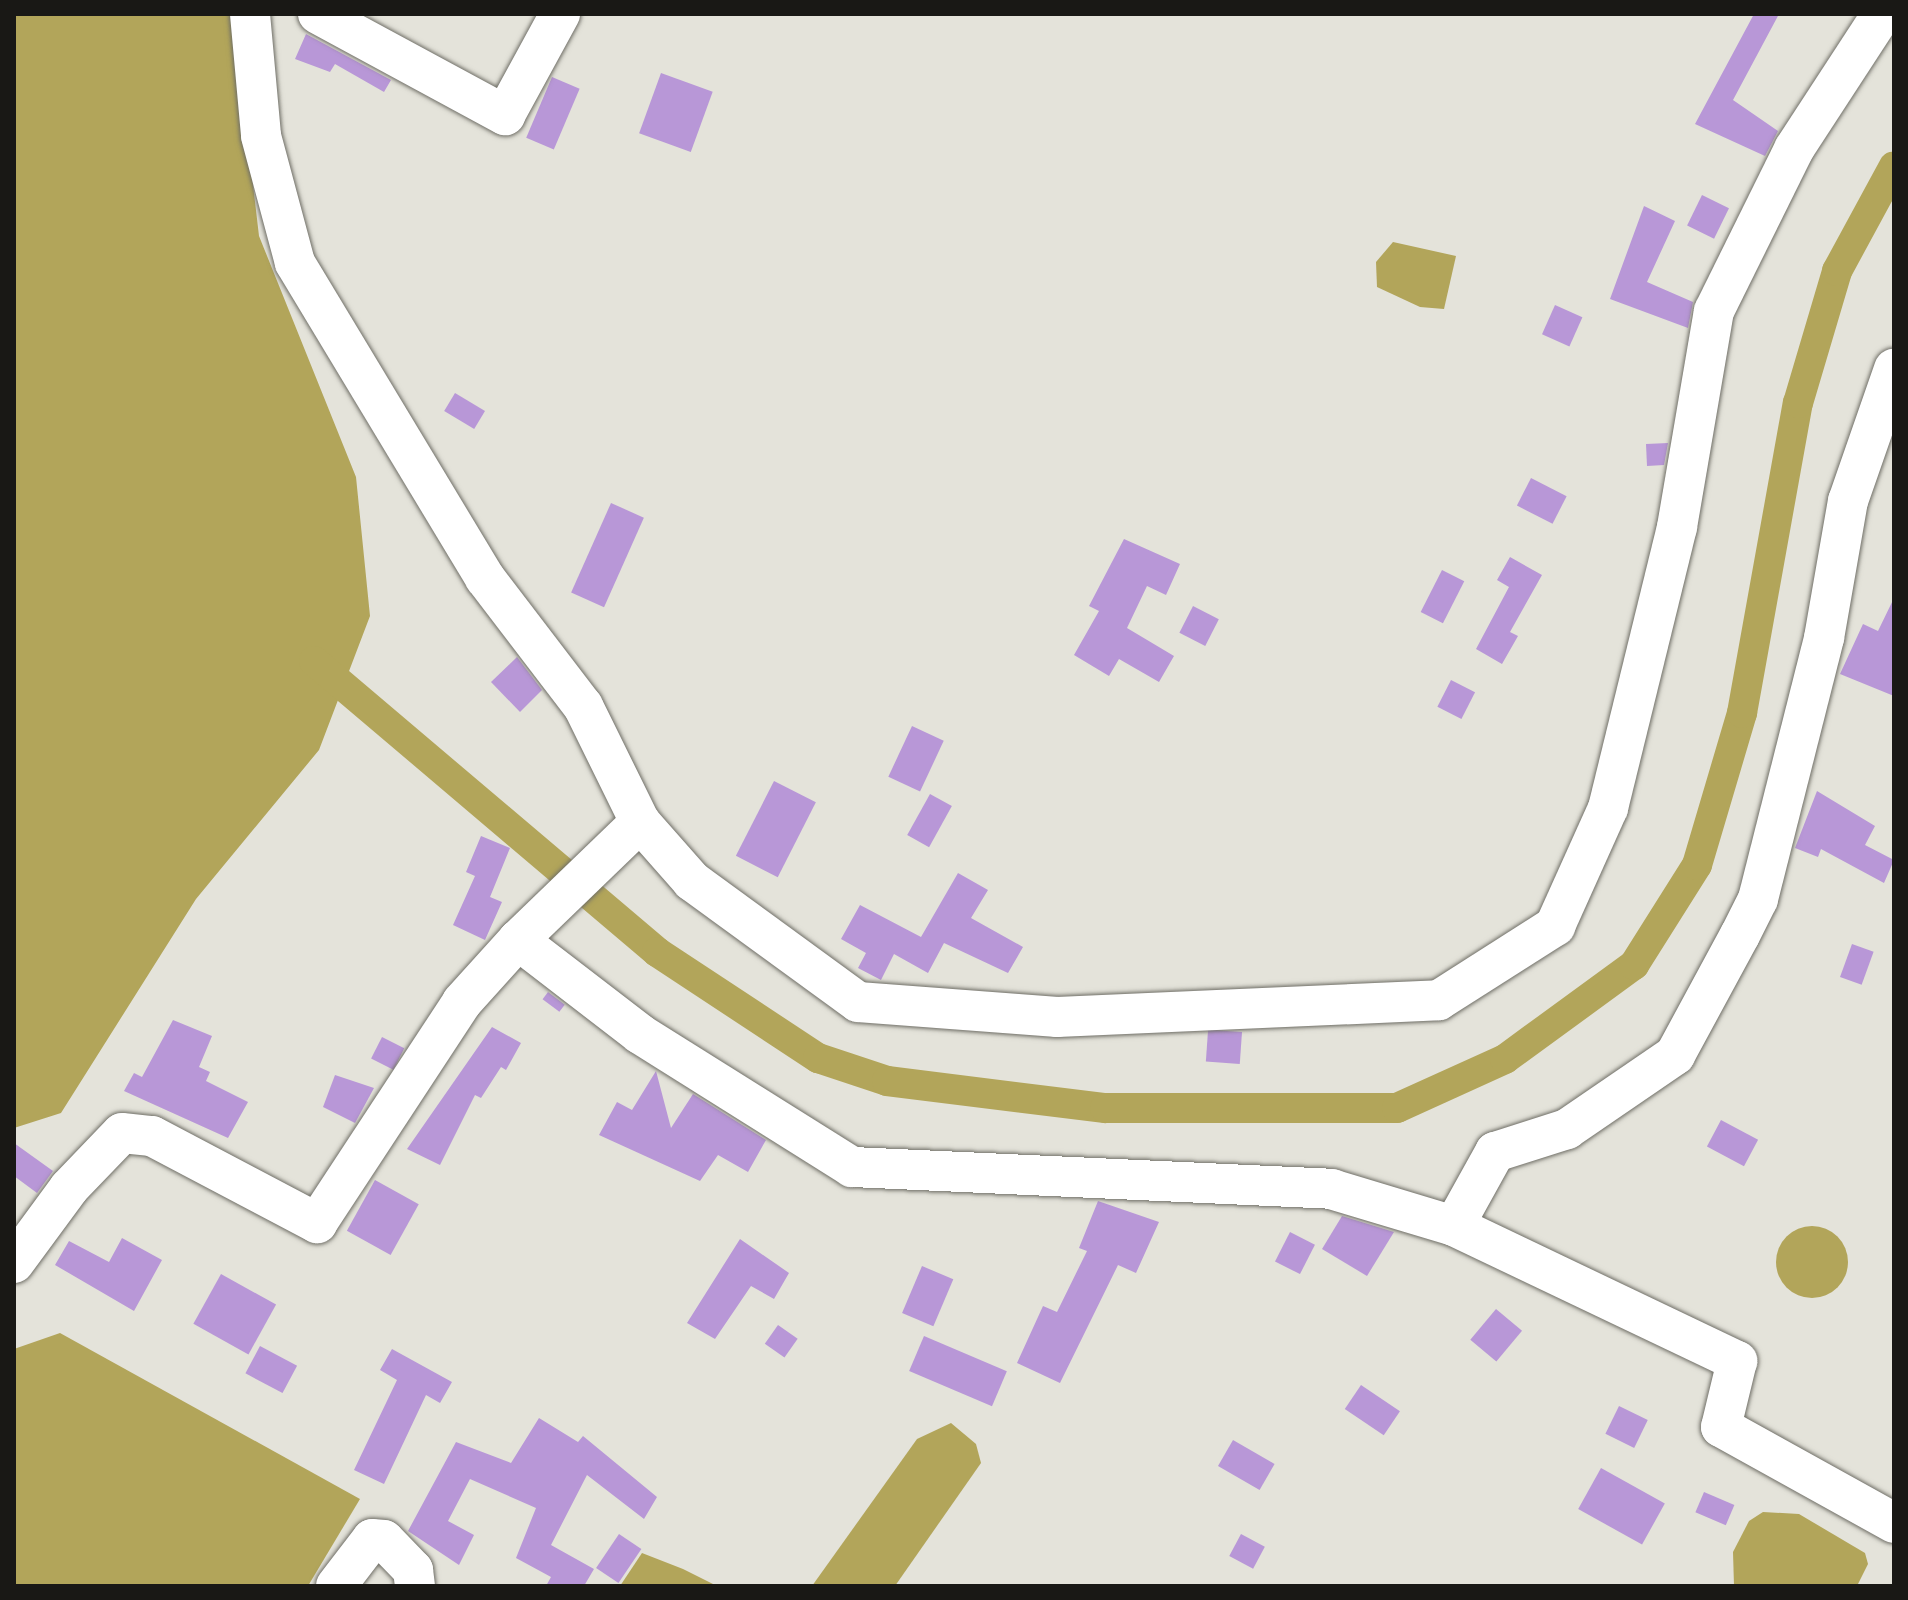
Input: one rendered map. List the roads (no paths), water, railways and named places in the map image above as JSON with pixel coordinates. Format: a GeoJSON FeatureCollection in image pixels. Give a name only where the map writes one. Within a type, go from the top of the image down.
{"type":"FeatureCollection","features":[{"type":"Feature","properties":{"kind":"street"},"geometry":{"type":"LineString","coordinates":[[250,14],[261,136],[295,263],[485,578],[583,706],[640,822],[692,881],[858,1002],[1057,1017],[1439,1000],[1555,926],[1608,808],[1677,527],[1714,311],[1794,149],[1882,14]]}},
{"type":"Feature","properties":{"kind":"street"},"geometry":{"type":"LineString","coordinates":[[318,14],[505,115],[560,14]]}},
{"type":"Feature","properties":{"kind":"street"},"geometry":{"type":"LineString","coordinates":[[1454,1226],[1495,1152],[1567,1129],[1675,1055],[1740,935],[1758,899],[1824,638],[1848,501],[1894,369]]}},
{"type":"Feature","properties":{"kind":"street"},"geometry":{"type":"LineString","coordinates":[[14,1263],[69,1188],[122,1133],[152,1136],[317,1223],[462,1002],[518,940],[640,822]]}},
{"type":"Feature","properties":{"kind":"street"},"geometry":{"type":"LineString","coordinates":[[518,940],[640,1034],[852,1167],[1274,1183],[1331,1189],[1454,1226],[1737,1361],[1721,1427],[1894,1523]]}},
{"type":"Feature","properties":{"kind":"street"},"geometry":{"type":"LineString","coordinates":[[336,1586],[372,1539],[384,1540],[413,1570],[415,1586]]}},
{"type":"Feature","properties":{"kind":"waterway"},"geometry":{"type":"LineString","coordinates":[[314,661],[657,952],[818,1058],[887,1081],[1105,1108],[1397,1108],[1505,1059],[1634,965],[1697,865],[1742,713],[1798,403],[1837,271],[1894,166]]}}]}
